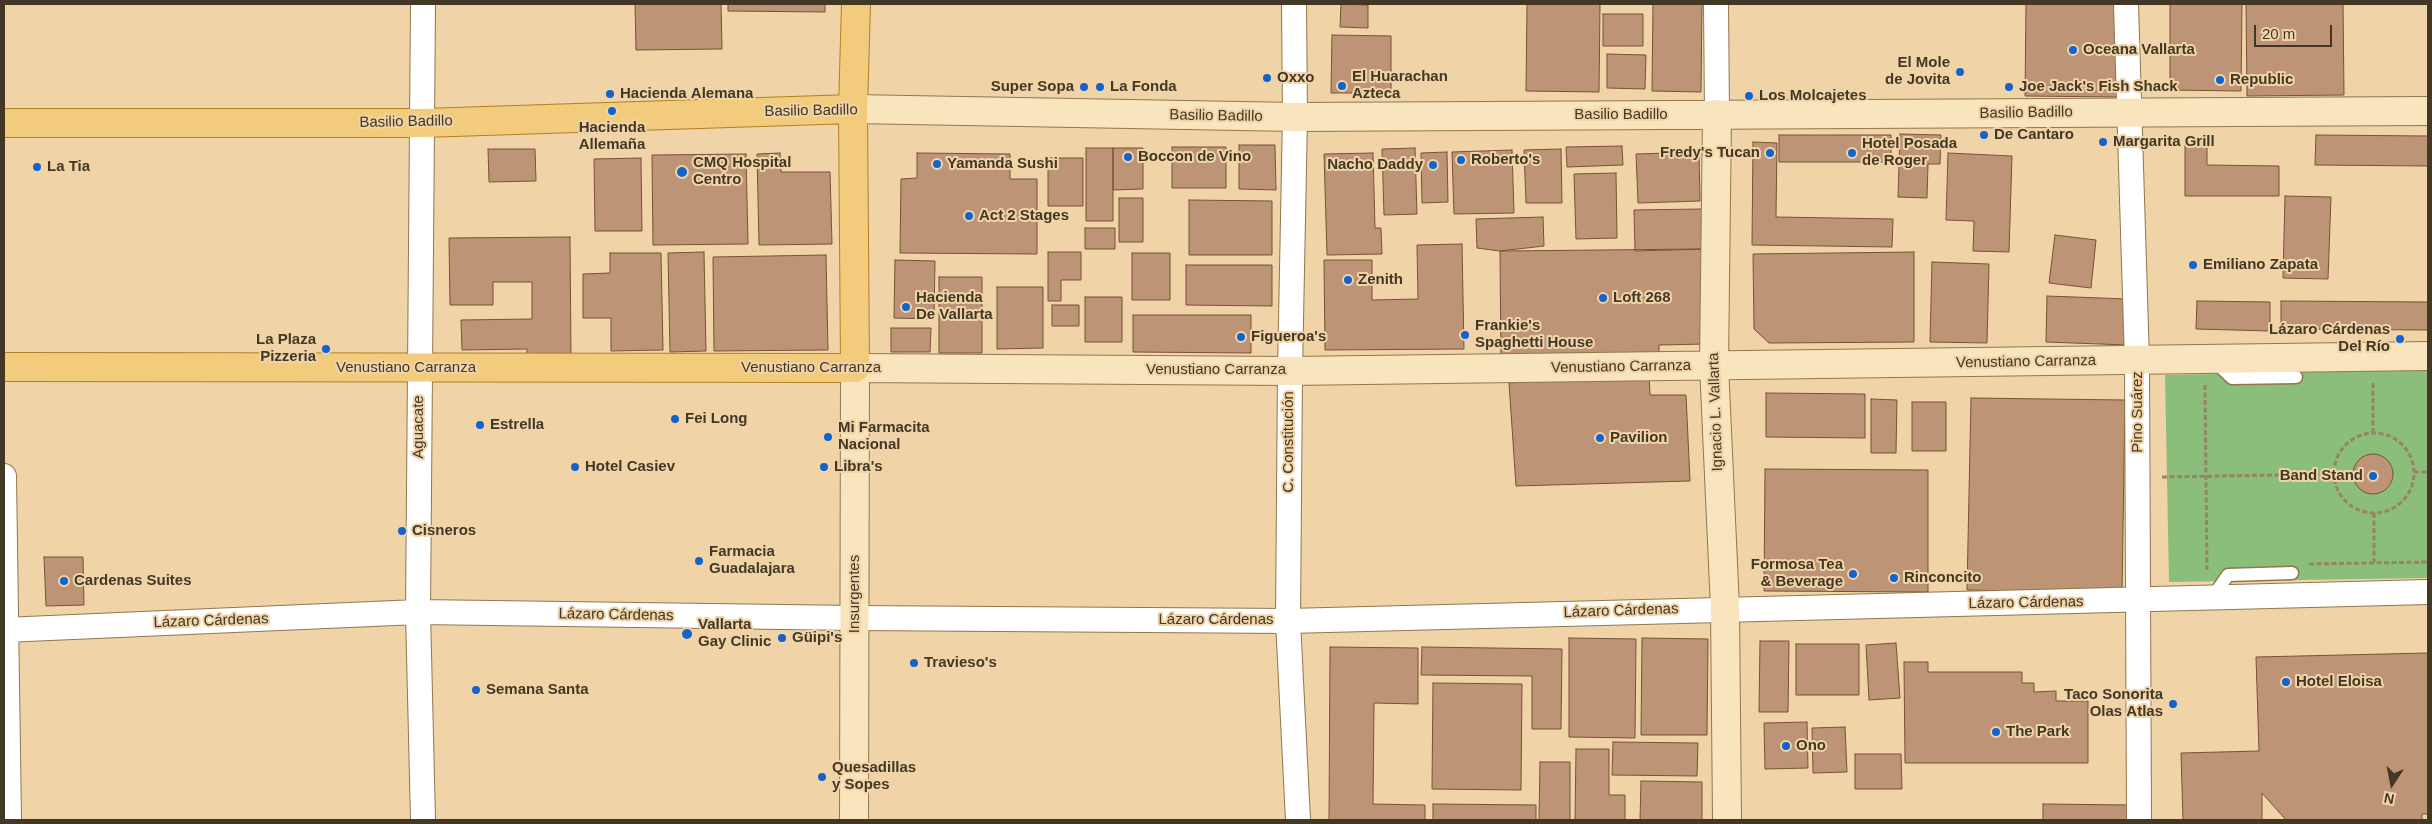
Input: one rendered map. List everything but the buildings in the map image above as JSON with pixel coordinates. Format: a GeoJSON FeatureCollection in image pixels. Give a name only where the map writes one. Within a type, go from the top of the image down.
{"type":"FeatureCollection","features":[{"type":"Feature","properties":{"kind":"main road"},"geometry":{"type":"LineString","coordinates":[[855,368],[853,110],[856,4]]}},
{"type":"Feature","properties":{"kind":"main road","name":"Basilio Badillo"},"geometry":{"type":"LineString","coordinates":[[4,123],[424,123],[853,110]]}},
{"type":"Feature","properties":{"kind":"main road","name":"Venustiano Carranza"},"geometry":{"type":"LineString","coordinates":[[4,368],[855,368]]}},
{"type":"Feature","properties":{"kind":"street","name":"Aguacate"},"geometry":{"type":"LineString","coordinates":[[423,4],[424,123],[418,612],[423,820]]}},
{"type":"Feature","properties":{"kind":"street","name":"C. Constitución"},"geometry":{"type":"LineString","coordinates":[[1294,4],[1295,117],[1288,621],[1298,820]]}},
{"type":"Feature","properties":{"kind":"street","name":"Ignacio L. Vallarta"},"geometry":{"type":"LineString","coordinates":[[1716,4],[1714,366],[1725,608],[1727,820]]}},
{"type":"Feature","properties":{"kind":"street","name":"Pino Suárez"},"geometry":{"type":"LineString","coordinates":[[2126,4],[2137,361],[2138,820]]}},
{"type":"Feature","properties":{"kind":"street","name":"Basilio Badillo"},"geometry":{"type":"LineString","coordinates":[[853,110],[1295,117],[2428,111]]}},
{"type":"Feature","properties":{"kind":"street","name":"Venustiano Carranza"},"geometry":{"type":"LineString","coordinates":[[855,368],[1290,371],[2428,356]]}},
{"type":"Feature","properties":{"kind":"street","name":"Insurgentes"},"geometry":{"type":"LineString","coordinates":[[854,820],[855,368]]}},
{"type":"Feature","properties":{"kind":"street"},"geometry":{"type":"LineString","coordinates":[[4,476],[4,630],[9,820]]}},
{"type":"Feature","properties":{"kind":"street","name":"Lázaro Cárdenas"},"geometry":{"type":"LineString","coordinates":[[4,630],[418,612],[1288,621],[1725,608],[2139,601],[2428,592]]}},
{"type":"Feature","properties":{"kind":"lane"},"geometry":{"type":"LineString","coordinates":[[2208,360],[2232,378],[2296,378]]}},
{"type":"Feature","properties":{"kind":"lane"},"geometry":{"type":"LineString","coordinates":[[2209,599],[2228,575],[2292,573]]}},
{"type":"Feature","properties":{"kind":"path"},"geometry":{"type":"LineString","coordinates":[[2208,360],[2206,476],[2209,599]]}},
{"type":"Feature","properties":{"kind":"path"},"geometry":{"type":"LineString","coordinates":[[2372,382],[2373,433]]}},
{"type":"Feature","properties":{"kind":"path"},"geometry":{"type":"LineString","coordinates":[[2373,433],[2385,434],[2396,440],[2406,449],[2412,460],[2414,472],[2412,485],[2406,496],[2397,505],[2386,511],[2374,513],[2360,510],[2348,504],[2339,493],[2334,474],[2338,453],[2347,442],[2359,435],[2373,433]]}},
{"type":"Feature","properties":{"kind":"path"},"geometry":{"type":"LineString","coordinates":[[2414,472],[2428,472]]}},
{"type":"Feature","properties":{"kind":"path"},"geometry":{"type":"LineString","coordinates":[[2138,478],[2334,474]]}},
{"type":"Feature","properties":{"kind":"path"},"geometry":{"type":"LineString","coordinates":[[2374,513],[2374,562]]}},
{"type":"Feature","properties":{"kind":"path"},"geometry":{"type":"LineString","coordinates":[[2305,564],[2428,562]]}},
{"type":"Feature","properties":{"kind":"path"},"geometry":{"type":"LineString","coordinates":[[2207,566],[2217,565]]}},
{"type":"Feature","properties":{"kind":"green space"},"geometry":{"type":"Polygon","coordinates":[[[2428,370],[2428,578],[2169,582],[2165,375],[2428,370]]]}},
{"type":"Feature","properties":{"kind":"place","name":"Oceana Vallarta"},"geometry":{"type":"Point","coordinates":[2073,50]}},
{"type":"Feature","properties":{"kind":"place","name":"El Mole de Jovita"},"geometry":{"type":"Point","coordinates":[1960,72]}},
{"type":"Feature","properties":{"kind":"place","name":"Oxxo"},"geometry":{"type":"Point","coordinates":[1267,78]}},
{"type":"Feature","properties":{"kind":"place","name":"Republic"},"geometry":{"type":"Point","coordinates":[2220,80]}},
{"type":"Feature","properties":{"kind":"place","name":"El Huarachan Azteca"},"geometry":{"type":"Point","coordinates":[1342,86]}},
{"type":"Feature","properties":{"kind":"place","name":"Super Sopa"},"geometry":{"type":"Point","coordinates":[1084,87]}},
{"type":"Feature","properties":{"kind":"place","name":"La Fonda"},"geometry":{"type":"Point","coordinates":[1100,87]}},
{"type":"Feature","properties":{"kind":"place","name":"Joe Jack's Fish Shack"},"geometry":{"type":"Point","coordinates":[2009,87]}},
{"type":"Feature","properties":{"kind":"place","name":"Hacienda Alemana"},"geometry":{"type":"Point","coordinates":[610,94]}},
{"type":"Feature","properties":{"kind":"place","name":"Los Molcajetes"},"geometry":{"type":"Point","coordinates":[1749,96]}},
{"type":"Feature","properties":{"kind":"place","name":"Hacienda Allemaña"},"geometry":{"type":"Point","coordinates":[612,111]}},
{"type":"Feature","properties":{"kind":"place","name":"De Cantaro"},"geometry":{"type":"Point","coordinates":[1984,135]}},
{"type":"Feature","properties":{"kind":"place","name":"Margarita Grill"},"geometry":{"type":"Point","coordinates":[2103,142]}},
{"type":"Feature","properties":{"kind":"place","name":"Fredy's Tucan"},"geometry":{"type":"Point","coordinates":[1770,153]}},
{"type":"Feature","properties":{"kind":"place","name":"Hotel Posada de Roger"},"geometry":{"type":"Point","coordinates":[1852,153]}},
{"type":"Feature","properties":{"kind":"place","name":"Boccon de Vino"},"geometry":{"type":"Point","coordinates":[1128,157]}},
{"type":"Feature","properties":{"kind":"place","name":"Roberto's"},"geometry":{"type":"Point","coordinates":[1461,160]}},
{"type":"Feature","properties":{"kind":"place","name":"Yamanda Sushi"},"geometry":{"type":"Point","coordinates":[937,164]}},
{"type":"Feature","properties":{"kind":"place","name":"Nacho Daddy"},"geometry":{"type":"Point","coordinates":[1433,165]}},
{"type":"Feature","properties":{"kind":"place","name":"La Tia"},"geometry":{"type":"Point","coordinates":[37,167]}},
{"type":"Feature","properties":{"kind":"place","name":"CMQ Hospital Centro"},"geometry":{"type":"Point","coordinates":[682,172]}},
{"type":"Feature","properties":{"kind":"place","name":"Act 2 Stages"},"geometry":{"type":"Point","coordinates":[969,216]}},
{"type":"Feature","properties":{"kind":"place","name":"Emiliano Zapata"},"geometry":{"type":"Point","coordinates":[2193,265]}},
{"type":"Feature","properties":{"kind":"place","name":"Zenith"},"geometry":{"type":"Point","coordinates":[1348,280]}},
{"type":"Feature","properties":{"kind":"place","name":"Loft 268"},"geometry":{"type":"Point","coordinates":[1603,298]}},
{"type":"Feature","properties":{"kind":"place","name":"Hacienda De Vallarta"},"geometry":{"type":"Point","coordinates":[906,307]}},
{"type":"Feature","properties":{"kind":"place","name":"Frankie's Spaghetti House"},"geometry":{"type":"Point","coordinates":[1465,335]}},
{"type":"Feature","properties":{"kind":"place","name":"Figueroa's"},"geometry":{"type":"Point","coordinates":[1241,337]}},
{"type":"Feature","properties":{"kind":"place","name":"Lázaro Cárdenas Del Río"},"geometry":{"type":"Point","coordinates":[2400,339]}},
{"type":"Feature","properties":{"kind":"place","name":"La Plaza Pizzeria"},"geometry":{"type":"Point","coordinates":[326,349]}},
{"type":"Feature","properties":{"kind":"place","name":"Fei Long"},"geometry":{"type":"Point","coordinates":[675,419]}},
{"type":"Feature","properties":{"kind":"place","name":"Estrella"},"geometry":{"type":"Point","coordinates":[480,425]}},
{"type":"Feature","properties":{"kind":"place","name":"Mi Farmacita Nacional"},"geometry":{"type":"Point","coordinates":[828,437]}},
{"type":"Feature","properties":{"kind":"place","name":"Pavilion"},"geometry":{"type":"Point","coordinates":[1600,438]}},
{"type":"Feature","properties":{"kind":"place","name":"Hotel Casiev"},"geometry":{"type":"Point","coordinates":[575,467]}},
{"type":"Feature","properties":{"kind":"place","name":"Libra's"},"geometry":{"type":"Point","coordinates":[824,467]}},
{"type":"Feature","properties":{"kind":"place","name":"Band Stand"},"geometry":{"type":"Point","coordinates":[2373,476]}},
{"type":"Feature","properties":{"kind":"place","name":"Cisneros"},"geometry":{"type":"Point","coordinates":[402,531]}},
{"type":"Feature","properties":{"kind":"place","name":"Farmacia Guadalajara"},"geometry":{"type":"Point","coordinates":[699,561]}},
{"type":"Feature","properties":{"kind":"place","name":"Formosa Tea & Beverage"},"geometry":{"type":"Point","coordinates":[1853,574]}},
{"type":"Feature","properties":{"kind":"place","name":"Rinconcito"},"geometry":{"type":"Point","coordinates":[1894,578]}},
{"type":"Feature","properties":{"kind":"place","name":"Cardenas Suites"},"geometry":{"type":"Point","coordinates":[64,581]}},
{"type":"Feature","properties":{"kind":"place","name":"Vallarta Gay Clinic"},"geometry":{"type":"Point","coordinates":[687,634]}},
{"type":"Feature","properties":{"kind":"place","name":"Güipi's"},"geometry":{"type":"Point","coordinates":[782,638]}},
{"type":"Feature","properties":{"kind":"place","name":"Travieso's"},"geometry":{"type":"Point","coordinates":[914,663]}},
{"type":"Feature","properties":{"kind":"place","name":"Hotel Eloisa"},"geometry":{"type":"Point","coordinates":[2286,682]}},
{"type":"Feature","properties":{"kind":"place","name":"Semana Santa"},"geometry":{"type":"Point","coordinates":[476,690]}},
{"type":"Feature","properties":{"kind":"place","name":"Taco Sonorita Olas Atlas"},"geometry":{"type":"Point","coordinates":[2173,704]}},
{"type":"Feature","properties":{"kind":"place","name":"The Park"},"geometry":{"type":"Point","coordinates":[1996,732]}},
{"type":"Feature","properties":{"kind":"place","name":"Ono"},"geometry":{"type":"Point","coordinates":[1786,746]}},
{"type":"Feature","properties":{"kind":"place","name":"Quesadillas y Sopes"},"geometry":{"type":"Point","coordinates":[822,777]}}]}
